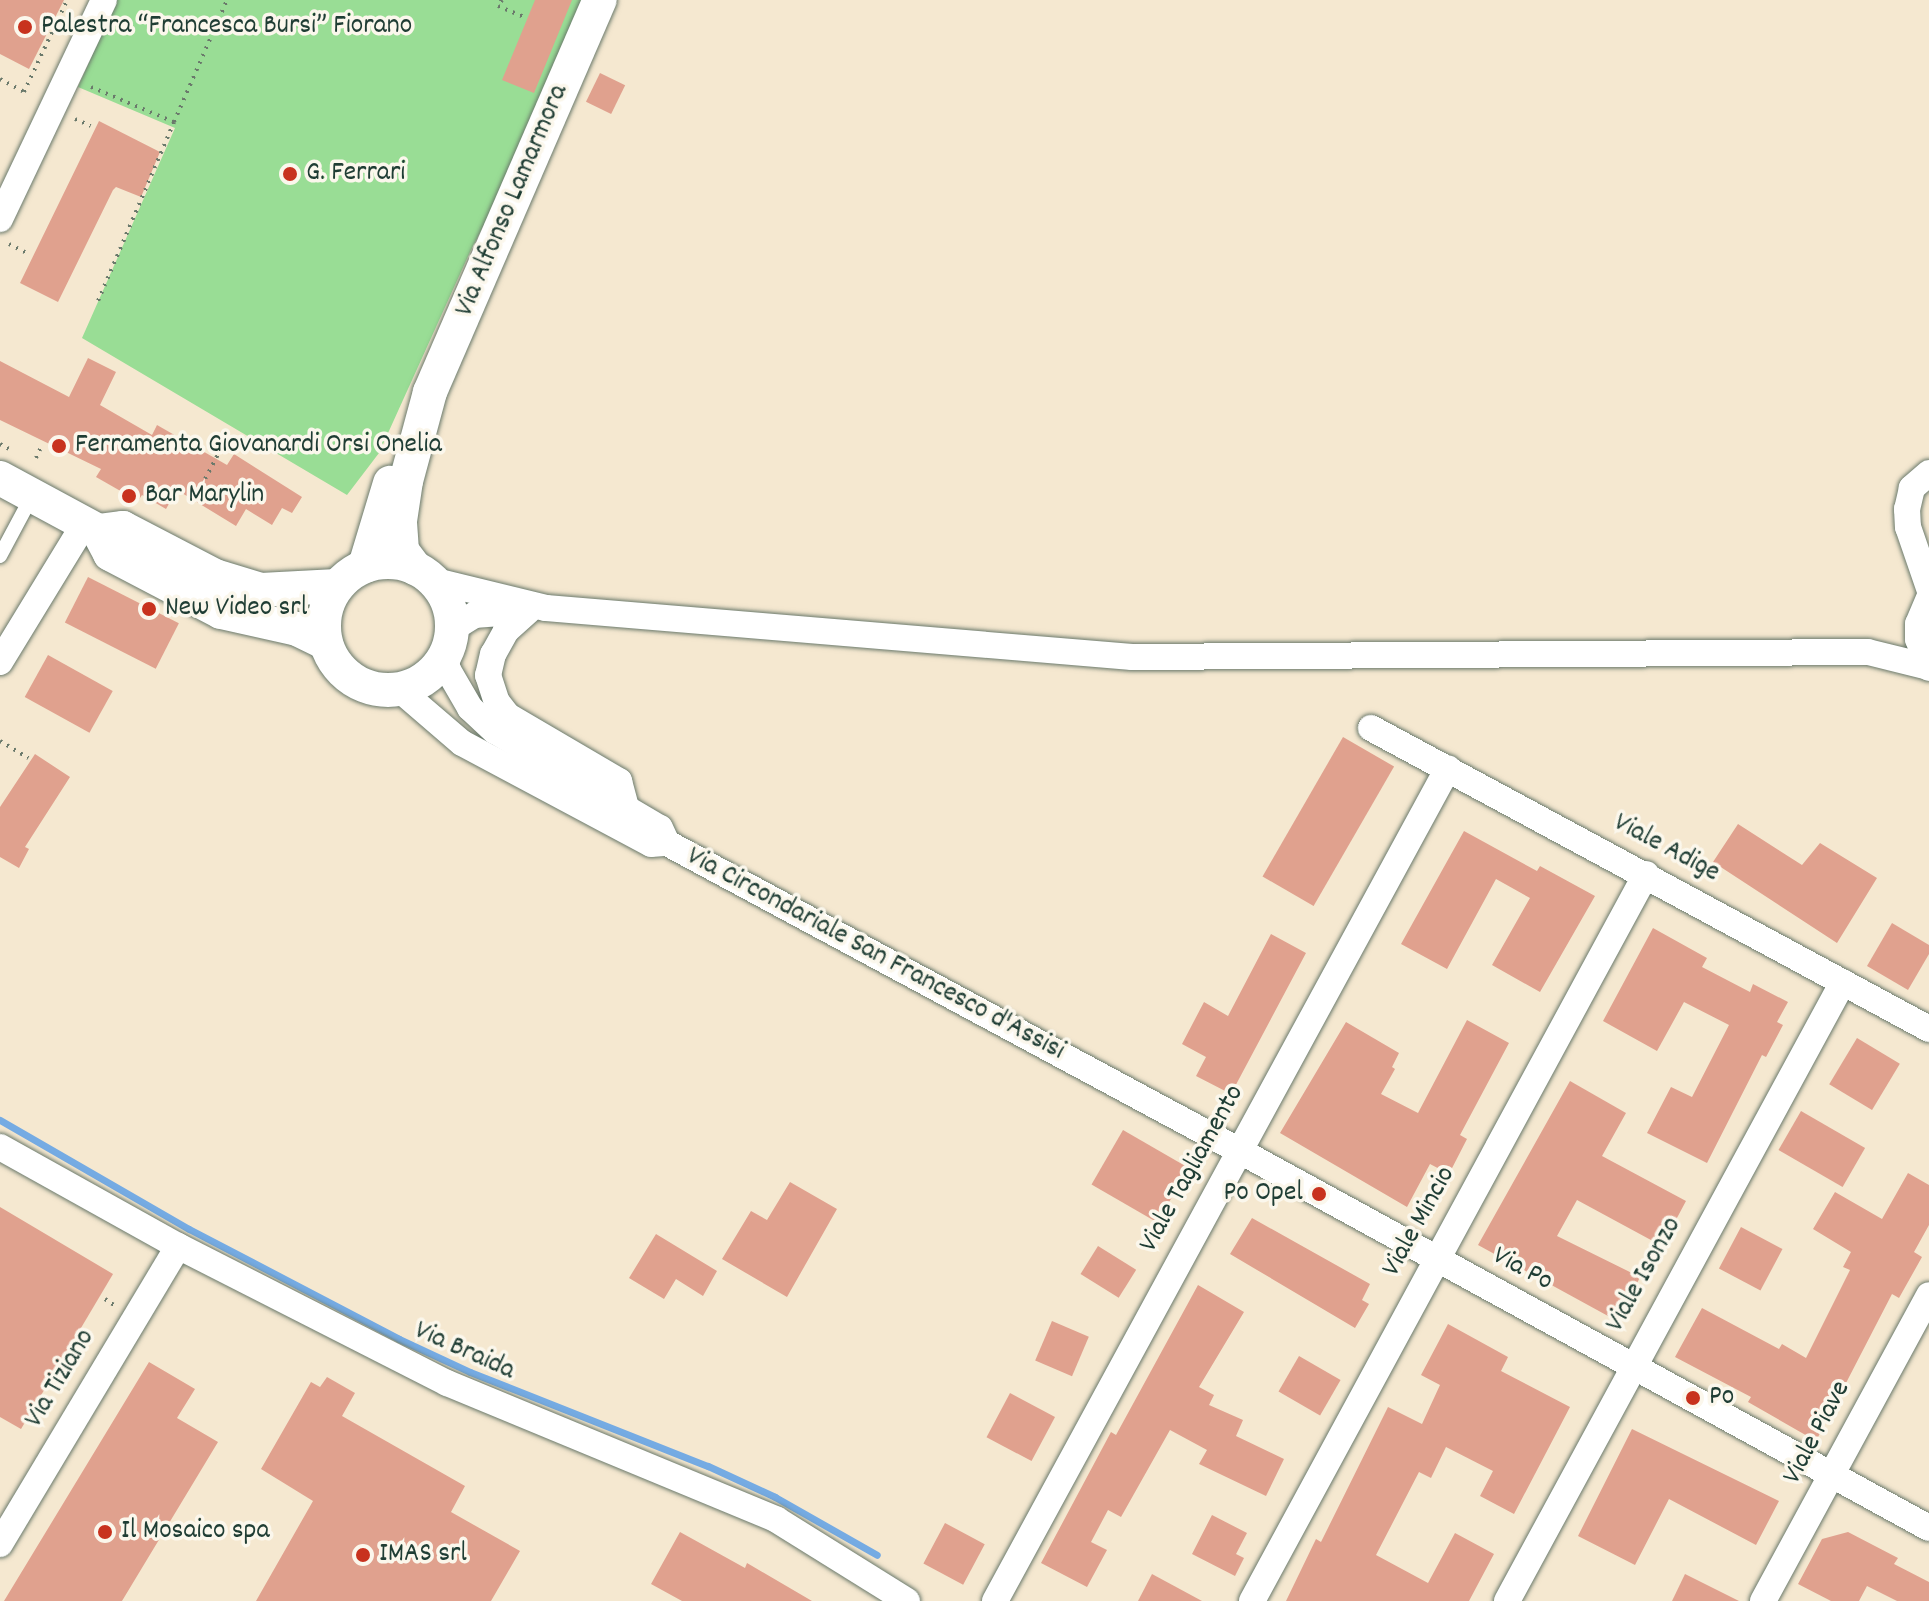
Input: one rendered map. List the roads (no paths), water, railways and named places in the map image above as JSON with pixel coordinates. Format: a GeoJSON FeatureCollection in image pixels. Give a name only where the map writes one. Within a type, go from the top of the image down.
{"type":"FeatureCollection","features":[{"type":"Feature","properties":{"kind":"street"},"geometry":{"type":"LineString","coordinates":[[4,231],[104,0]]}},
{"type":"Feature","properties":{"kind":"street","name":"Via Alfonso Lamarmora"},"geometry":{"type":"LineString","coordinates":[[427,403],[600,0]]}},
{"type":"Feature","properties":{"kind":"street"},"geometry":{"type":"LineString","coordinates":[[365,566],[393,470],[427,403]]}},
{"type":"Feature","properties":{"kind":"street","name":"Via Circondariale San Francesco d'Assisi"},"geometry":{"type":"LineString","coordinates":[[427,403],[400,521],[402,551],[445,595],[448,670],[470,708],[495,731],[660,828],[667,843]]}},
{"type":"Feature","properties":{"kind":"street"},"geometry":{"type":"LineString","coordinates":[[1929,473],[1912,488],[1907,509],[1919,534],[1929,588]]}},
{"type":"Feature","properties":{"kind":"street"},"geometry":{"type":"LineString","coordinates":[[0,478],[91,527],[110,554],[221,612],[297,629],[326,643]]}},
{"type":"Feature","properties":{"kind":"street"},"geometry":{"type":"LineString","coordinates":[[91,527],[123,528],[215,576],[261,590],[337,586]]}},
{"type":"Feature","properties":{"kind":"street"},"geometry":{"type":"LineString","coordinates":[[1,658],[91,527]]}},
{"type":"Feature","properties":{"kind":"street"},"geometry":{"type":"LineString","coordinates":[[537,610],[425,574],[398,562],[365,566],[337,586],[325,613],[326,643],[334,660],[362,685],[399,689],[418,683],[434,671],[449,642],[474,615],[537,610],[1132,657],[1868,652],[1929,668]]}},
{"type":"Feature","properties":{"kind":"street"},"geometry":{"type":"LineString","coordinates":[[1929,598],[1918,624],[1922,654],[1929,668]]}},
{"type":"Feature","properties":{"kind":"street"},"geometry":{"type":"LineString","coordinates":[[537,610],[506,631],[493,654],[488,675],[497,702],[508,716],[619,781],[626,808]]}},
{"type":"Feature","properties":{"kind":"street"},"geometry":{"type":"LineString","coordinates":[[1868,652],[1918,624]]}},
{"type":"Feature","properties":{"kind":"street","name":"Via Circondariale San Francesco d'Assisi"},"geometry":{"type":"LineString","coordinates":[[399,689],[462,743],[651,844],[667,843],[1084,1068]]}},
{"type":"Feature","properties":{"kind":"street","name":"Viale Adige"},"geometry":{"type":"LineString","coordinates":[[1371,728],[1929,1029]]}},
{"type":"Feature","properties":{"kind":"street","name":"Viale Tagliamento"},"geometry":{"type":"LineString","coordinates":[[995,1601],[1448,768]]}},
{"type":"Feature","properties":{"kind":"street","name":"Viale Mincio"},"geometry":{"type":"LineString","coordinates":[[1252,1601],[1646,874]]}},
{"type":"Feature","properties":{"kind":"street","name":"Viale Isonzo"},"geometry":{"type":"LineString","coordinates":[[1507,1601],[1632,1365],[1843,982]]}},
{"type":"Feature","properties":{"kind":"street","name":"Via Po"},"geometry":{"type":"LineString","coordinates":[[1084,1068],[1929,1528]]}},
{"type":"Feature","properties":{"kind":"street","name":"Via Braida"},"geometry":{"type":"LineString","coordinates":[[0,1147],[178,1246],[447,1383],[777,1520],[907,1601]]}},
{"type":"Feature","properties":{"kind":"street","name":"Via Tiziano"},"geometry":{"type":"LineString","coordinates":[[0,1544],[178,1246]]}},
{"type":"Feature","properties":{"kind":"street","name":"Viale Piave"},"geometry":{"type":"LineString","coordinates":[[1763,1601],[1929,1295]]}},
{"type":"Feature","properties":{"kind":"lane"},"geometry":{"type":"LineString","coordinates":[[2,546],[33,495]]}},
{"type":"Feature","properties":{"kind":"waterway"},"geometry":{"type":"LineString","coordinates":[[0,1120],[189,1229],[399,1339],[470,1372],[708,1466],[775,1497],[877,1555]]}},
{"type":"Feature","properties":{"kind":"place","name":"Palestra “Francesca Bursi” Fiorano"},"geometry":{"type":"Point","coordinates":[25,27]}},
{"type":"Feature","properties":{"kind":"place","name":"G. Ferrari"},"geometry":{"type":"Point","coordinates":[290,174]}},
{"type":"Feature","properties":{"kind":"place","name":"Ferramenta Giovanardi Orsi Onelia"},"geometry":{"type":"Point","coordinates":[59,446]}},
{"type":"Feature","properties":{"kind":"place","name":"Bar Marylin"},"geometry":{"type":"Point","coordinates":[129,496]}},
{"type":"Feature","properties":{"kind":"place","name":"New Video srl"},"geometry":{"type":"Point","coordinates":[149,609]}},
{"type":"Feature","properties":{"kind":"place","name":"Po Opel"},"geometry":{"type":"Point","coordinates":[1319,1194]}},
{"type":"Feature","properties":{"kind":"place","name":"Po"},"geometry":{"type":"Point","coordinates":[1693,1398]}},
{"type":"Feature","properties":{"kind":"place","name":"Il Mosaico spa"},"geometry":{"type":"Point","coordinates":[105,1532]}},
{"type":"Feature","properties":{"kind":"place","name":"IMAS srl"},"geometry":{"type":"Point","coordinates":[363,1555]}}]}
